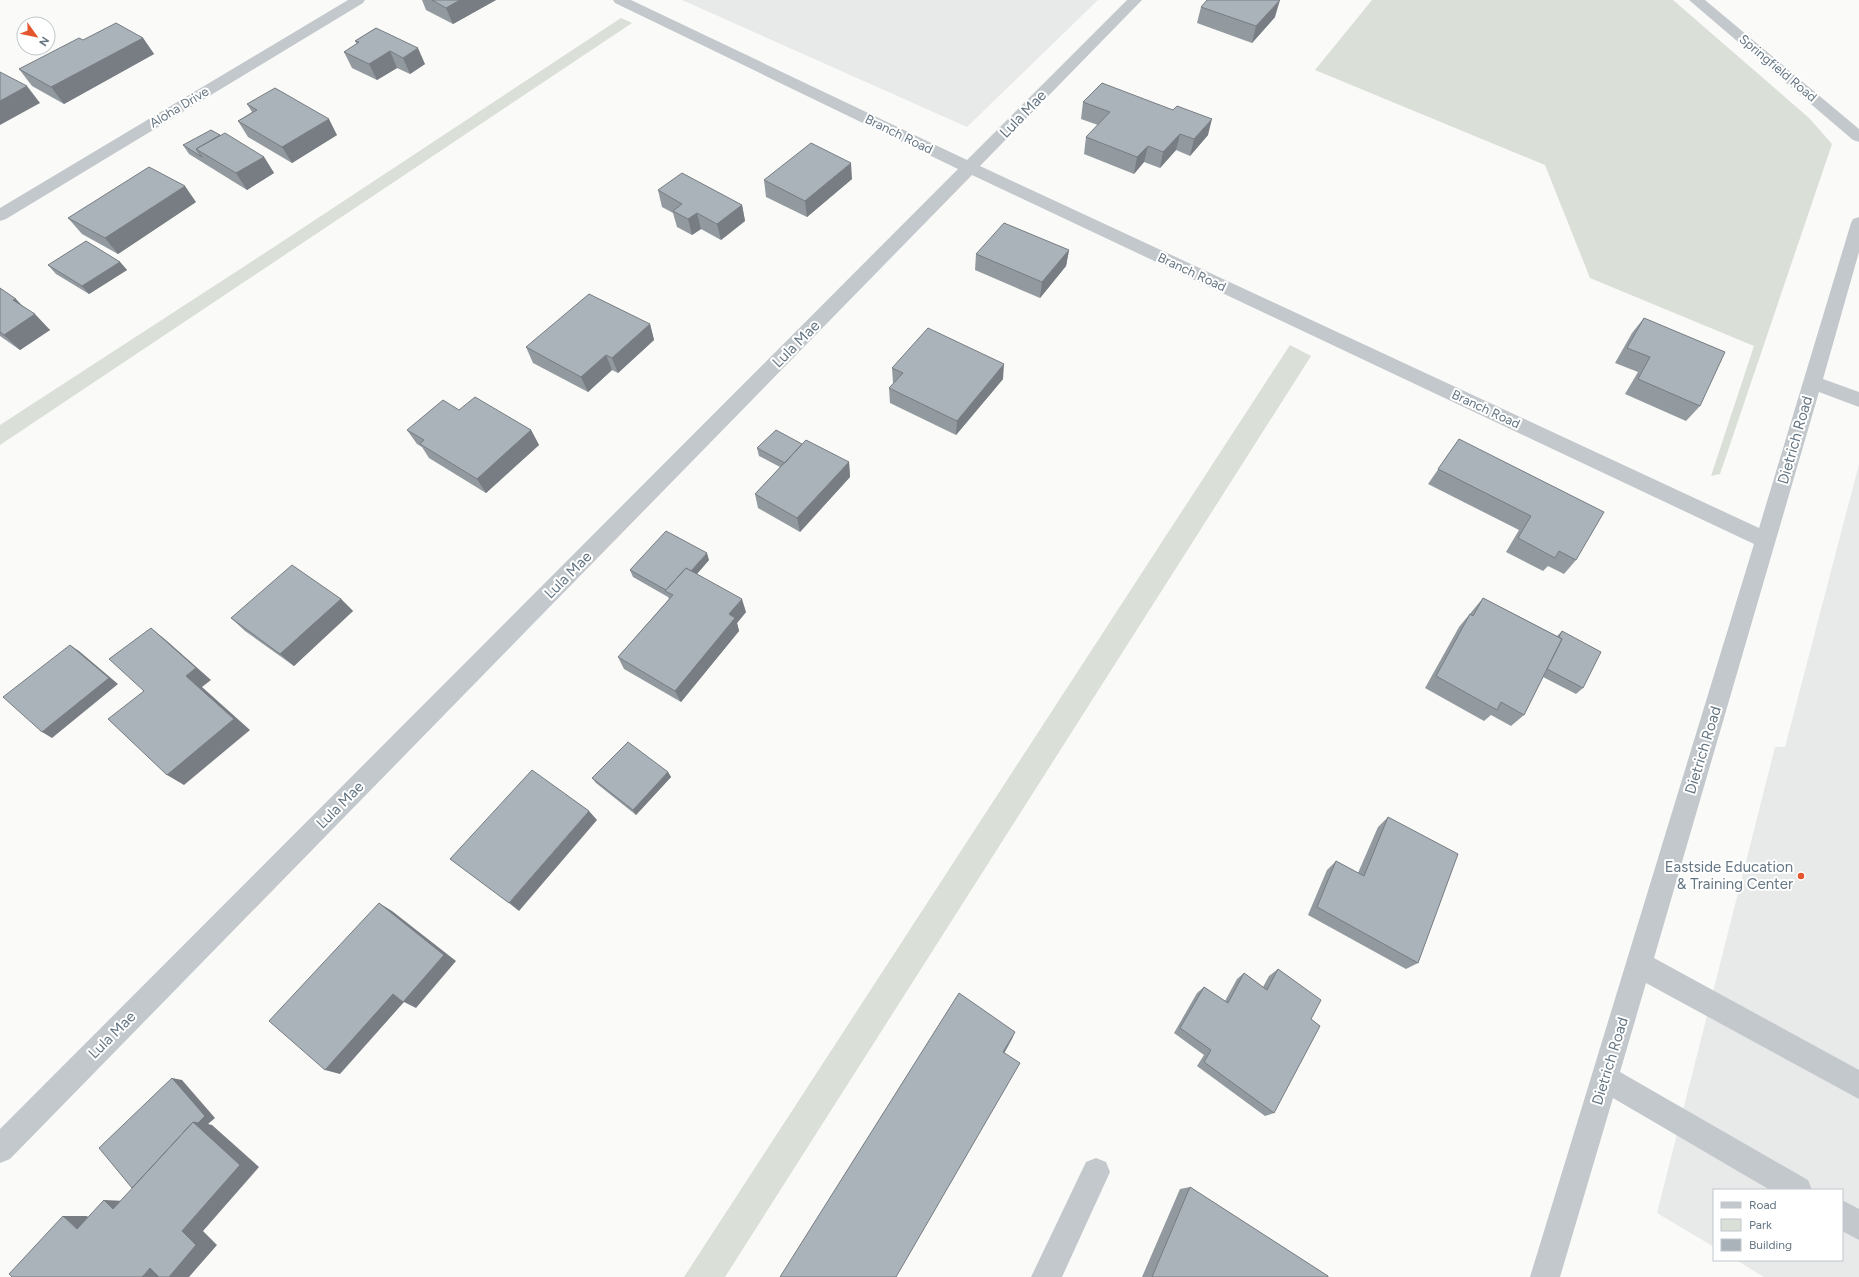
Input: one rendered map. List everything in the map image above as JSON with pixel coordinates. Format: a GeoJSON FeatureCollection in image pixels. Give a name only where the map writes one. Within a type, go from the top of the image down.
{"type":"FeatureCollection","features":[{"type":"Feature","properties":{"kind":"street","name":"Aloha Drive"},"geometry":{"type":"LineString","coordinates":[[0,215],[358,0]]}},
{"type":"Feature","properties":{"kind":"street","name":"Branch Road"},"geometry":{"type":"LineString","coordinates":[[620,0],[970,168],[1766,540]]}},
{"type":"Feature","properties":{"kind":"street","name":"Lula Mae"},"geometry":{"type":"LineString","coordinates":[[0,1149],[1135,0]]}},
{"type":"Feature","properties":{"kind":"street","name":"Springfield Road"},"geometry":{"type":"LineString","coordinates":[[1696,0],[1859,137]]}},
{"type":"Feature","properties":{"kind":"street","name":"Dietrich Road"},"geometry":{"type":"LineString","coordinates":[[1545,1277],[1766,540],[1859,223]]}},
{"type":"Feature","properties":{"kind":"street"},"geometry":{"type":"LineString","coordinates":[[1812,382],[1859,400]]}},
{"type":"Feature","properties":{"kind":"street"},"geometry":{"type":"LineString","coordinates":[[1638,964],[1859,1085]]}},
{"type":"Feature","properties":{"kind":"street"},"geometry":{"type":"LineString","coordinates":[[1605,1078],[1796,1189]]}},
{"type":"Feature","properties":{"kind":"street"},"geometry":{"type":"LineString","coordinates":[[1046,1277],[1096,1172]]}},
{"type":"Feature","properties":{"kind":"street"},"geometry":{"type":"LineString","coordinates":[[1843,1216],[1859,1225]]}},
{"type":"Feature","properties":{"kind":"shaded area"},"geometry":{"type":"Polygon","coordinates":[[[682,0],[1098,0],[967,127],[682,0]]]}},
{"type":"Feature","properties":{"kind":"shaded area","name":"Eastside Education & Training Center"},"geometry":{"type":"Polygon","coordinates":[[[1859,464],[1859,1277],[1764,1277],[1738,1261],[1843,1261],[1843,1189],[1713,1189],[1713,1246],[1657,1213],[1775,747],[1785,747],[1859,464]]]}},
{"type":"Feature","properties":{"kind":"green space"},"geometry":{"type":"Polygon","coordinates":[[[1372,0],[1673,0],[1809,118],[1832,144],[1720,474],[1711,476],[1754,346],[1590,278],[1545,165],[1315,70],[1372,0]]]}},
{"type":"Feature","properties":{"kind":"green space"},"geometry":{"type":"Polygon","coordinates":[[[621,18],[632,23],[0,445],[0,425],[274,247],[621,18]]]}},
{"type":"Feature","properties":{"kind":"green space"},"geometry":{"type":"Polygon","coordinates":[[[1290,345],[1311,356],[725,1277],[684,1277],[1290,345]]]}},
{"type":"Feature","properties":{"kind":"building"},"geometry":{"type":"Polygon","coordinates":[[[432,0],[460,0],[446,8],[432,0]]]}},
{"type":"Feature","properties":{"kind":"building"},"geometry":{"type":"Polygon","coordinates":[[[1207,0],[1280,0],[1256,26],[1201,7],[1207,0]]]}},
{"type":"Feature","properties":{"kind":"building"},"geometry":{"type":"Polygon","coordinates":[[[116,23],[143,38],[51,87],[19,69],[44,56],[56,56],[56,50],[79,38],[83,40],[116,23]]]}},
{"type":"Feature","properties":{"kind":"building"},"geometry":{"type":"Polygon","coordinates":[[[376,28],[418,48],[403,58],[390,51],[369,64],[344,52],[359,42],[355,41],[376,28]]]}},
{"type":"Feature","properties":{"kind":"building"},"geometry":{"type":"Polygon","coordinates":[[[0,72],[27,86],[0,101],[0,72]]]}},
{"type":"Feature","properties":{"kind":"building"},"geometry":{"type":"Polygon","coordinates":[[[1102,83],[1173,110],[1177,106],[1212,119],[1194,139],[1180,134],[1163,152],[1148,146],[1137,157],[1086,137],[1110,112],[1083,102],[1102,83]]]}},
{"type":"Feature","properties":{"kind":"building"},"geometry":{"type":"Polygon","coordinates":[[[275,88],[329,119],[282,147],[238,121],[257,110],[247,104],[275,88]]]}},
{"type":"Feature","properties":{"kind":"building"},"geometry":{"type":"Polygon","coordinates":[[[211,130],[220,135],[196,149],[202,157],[183,145],[211,130]]]}},
{"type":"Feature","properties":{"kind":"building"},"geometry":{"type":"Polygon","coordinates":[[[225,133],[264,157],[236,173],[196,149],[225,133]]]}},
{"type":"Feature","properties":{"kind":"building"},"geometry":{"type":"Polygon","coordinates":[[[811,143],[851,163],[805,201],[764,180],[811,143]]]}},
{"type":"Feature","properties":{"kind":"building"},"geometry":{"type":"Polygon","coordinates":[[[149,167],[185,186],[105,238],[68,218],[149,167]]]}},
{"type":"Feature","properties":{"kind":"building"},"geometry":{"type":"Polygon","coordinates":[[[682,173],[742,205],[717,224],[697,213],[688,219],[673,211],[682,204],[658,190],[682,173]]]}},
{"type":"Feature","properties":{"kind":"building"},"geometry":{"type":"Polygon","coordinates":[[[1004,223],[1069,250],[1042,282],[976,254],[1004,223]]]}},
{"type":"Feature","properties":{"kind":"building"},"geometry":{"type":"Polygon","coordinates":[[[86,241],[120,262],[82,286],[48,265],[86,241]]]}},
{"type":"Feature","properties":{"kind":"building"},"geometry":{"type":"Polygon","coordinates":[[[0,288],[16,299],[13,300],[35,314],[4,335],[0,332],[0,288]]]}},
{"type":"Feature","properties":{"kind":"building"},"geometry":{"type":"Polygon","coordinates":[[[589,294],[650,324],[612,358],[606,355],[581,377],[526,347],[589,294]]]}},
{"type":"Feature","properties":{"kind":"building"},"geometry":{"type":"Polygon","coordinates":[[[1644,318],[1725,352],[1700,406],[1638,379],[1650,357],[1627,348],[1644,318]]]}},
{"type":"Feature","properties":{"kind":"building"},"geometry":{"type":"Polygon","coordinates":[[[928,328],[1004,364],[957,421],[889,388],[903,373],[892,368],[928,328]]]}},
{"type":"Feature","properties":{"kind":"building"},"geometry":{"type":"Polygon","coordinates":[[[475,397],[531,430],[477,479],[420,444],[424,440],[407,430],[443,400],[459,410],[475,397]]]}},
{"type":"Feature","properties":{"kind":"building"},"geometry":{"type":"Polygon","coordinates":[[[776,430],[802,444],[785,463],[757,448],[776,430]]]}},
{"type":"Feature","properties":{"kind":"building"},"geometry":{"type":"Polygon","coordinates":[[[1459,439],[1604,512],[1576,560],[1559,551],[1555,558],[1518,538],[1531,516],[1438,469],[1459,439]]]}},
{"type":"Feature","properties":{"kind":"building"},"geometry":{"type":"Polygon","coordinates":[[[806,440],[849,462],[797,518],[755,494],[806,440]]]}},
{"type":"Feature","properties":{"kind":"building"},"geometry":{"type":"Polygon","coordinates":[[[666,531],[707,553],[691,571],[686,568],[666,590],[630,570],[666,531]]]}},
{"type":"Feature","properties":{"kind":"building"},"geometry":{"type":"Polygon","coordinates":[[[292,565],[341,599],[280,654],[231,618],[292,565]]]}},
{"type":"Feature","properties":{"kind":"building"},"geometry":{"type":"Polygon","coordinates":[[[686,568],[742,599],[729,614],[735,618],[675,691],[618,657],[673,595],[665,591],[686,568]]]}},
{"type":"Feature","properties":{"kind":"building"},"geometry":{"type":"Polygon","coordinates":[[[1483,598],[1562,639],[1524,715],[1501,702],[1497,710],[1436,676],[1470,614],[1473,616],[1483,598]]]}},
{"type":"Feature","properties":{"kind":"building"},"geometry":{"type":"Polygon","coordinates":[[[151,628],[196,668],[186,676],[234,719],[167,775],[108,719],[144,691],[109,659],[151,628]]]}},
{"type":"Feature","properties":{"kind":"building"},"geometry":{"type":"Polygon","coordinates":[[[1562,631],[1601,652],[1583,688],[1547,669],[1562,639],[1559,637],[1562,631]]]}},
{"type":"Feature","properties":{"kind":"building"},"geometry":{"type":"Polygon","coordinates":[[[70,645],[109,678],[42,732],[3,697],[70,645]]]}},
{"type":"Feature","properties":{"kind":"building"},"geometry":{"type":"Polygon","coordinates":[[[628,742],[668,772],[633,810],[592,778],[628,742]]]}},
{"type":"Feature","properties":{"kind":"building"},"geometry":{"type":"Polygon","coordinates":[[[532,770],[589,811],[509,903],[450,859],[532,770]]]}},
{"type":"Feature","properties":{"kind":"building"},"geometry":{"type":"Polygon","coordinates":[[[1388,817],[1458,854],[1418,963],[1317,907],[1336,861],[1364,876],[1388,817]]]}},
{"type":"Feature","properties":{"kind":"building"},"geometry":{"type":"Polygon","coordinates":[[[379,903],[444,955],[403,1002],[393,994],[325,1070],[269,1021],[379,903]]]}},
{"type":"Feature","properties":{"kind":"building"},"geometry":{"type":"Polygon","coordinates":[[[1278,969],[1321,1000],[1311,1019],[1320,1026],[1274,1113],[1204,1062],[1211,1050],[1180,1028],[1204,987],[1228,1003],[1244,973],[1267,990],[1278,969]]]}},
{"type":"Feature","properties":{"kind":"building"},"geometry":{"type":"Polygon","coordinates":[[[959,993],[1015,1032],[1003,1052],[1020,1063],[896,1277],[780,1277],[959,993]]]}},
{"type":"Feature","properties":{"kind":"building"},"geometry":{"type":"Polygon","coordinates":[[[172,1078],[205,1116],[198,1123],[193,1122],[132,1188],[99,1148],[172,1078]]]}},
{"type":"Feature","properties":{"kind":"building"},"geometry":{"type":"Polygon","coordinates":[[[193,1122],[240,1165],[182,1231],[196,1245],[169,1277],[159,1277],[150,1268],[142,1277],[12,1277],[9,1274],[63,1216],[77,1229],[104,1200],[113,1209],[193,1122]]]}},
{"type":"Feature","properties":{"kind":"building"},"geometry":{"type":"Polygon","coordinates":[[[1190,1187],[1328,1276],[1328,1277],[1152,1277],[1190,1187]]]}},
{"type":"Feature","properties":{"kind":"place","name":"Eastside Education & Training Center"},"geometry":{"type":"Point","coordinates":[1801,876]}}]}
